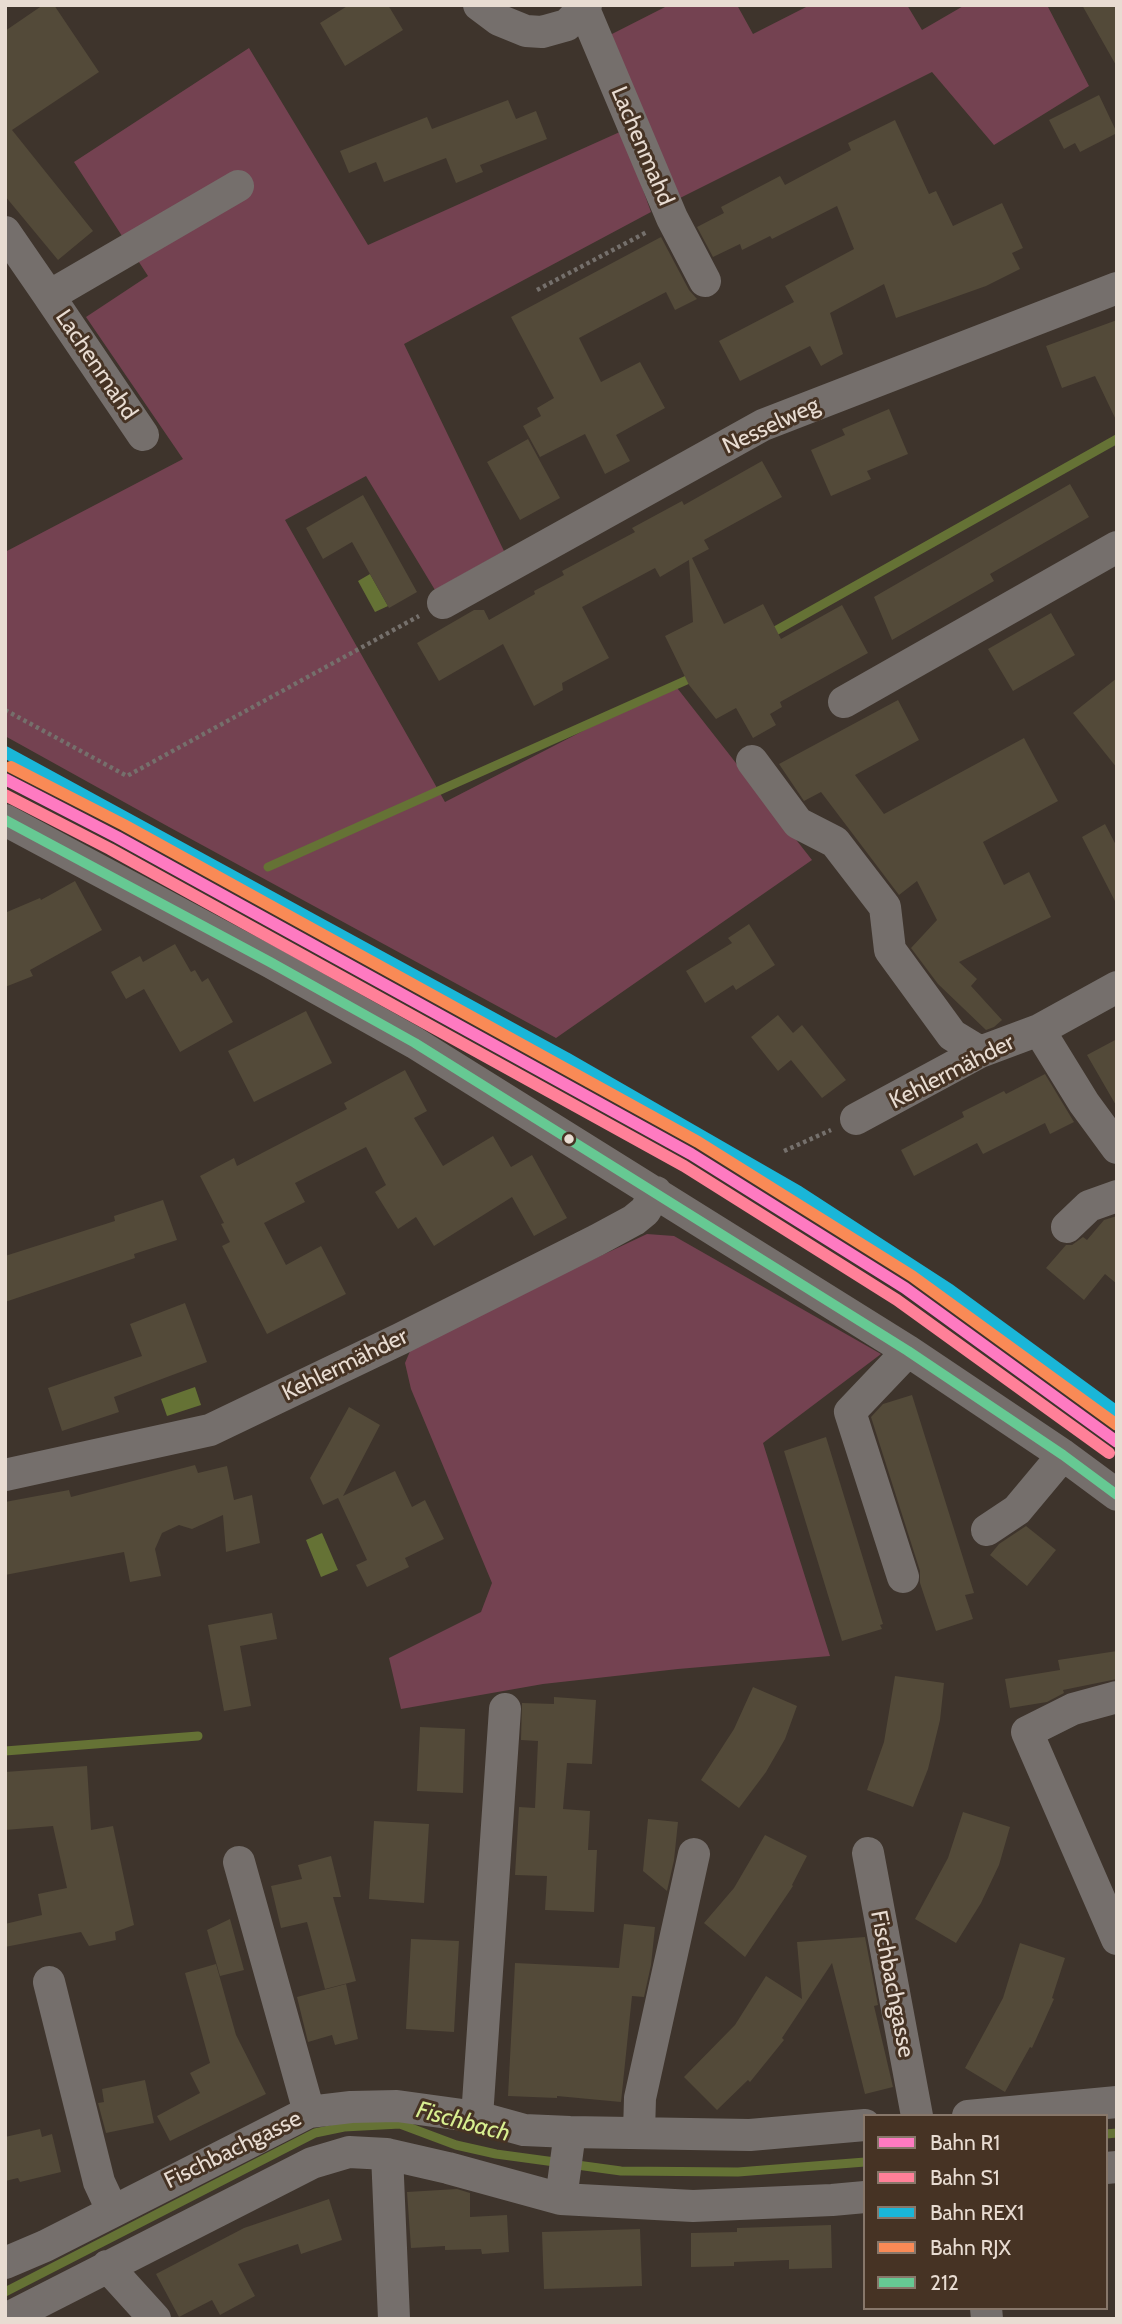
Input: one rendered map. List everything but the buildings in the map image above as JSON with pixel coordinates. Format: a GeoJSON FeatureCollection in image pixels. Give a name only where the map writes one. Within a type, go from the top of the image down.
{"type":"FeatureCollection","features":[{"type":"Feature","properties":{"kind":"street","name":"Lachenmahd"},"geometry":{"type":"LineString","coordinates":[[480,5],[499,20],[526,31],[542,32],[567,25],[585,7],[672,218],[705,281]]}},
{"type":"Feature","properties":{"kind":"street","name":"Lachenmahd"},"geometry":{"type":"LineString","coordinates":[[49,296],[238,186]]}},
{"type":"Feature","properties":{"kind":"street","name":"Lachenmahd"},"geometry":{"type":"LineString","coordinates":[[5,232],[143,435]]}},
{"type":"Feature","properties":{"kind":"street","name":"Nesselweg"},"geometry":{"type":"LineString","coordinates":[[443,603],[764,425],[1117,288]]}},
{"type":"Feature","properties":{"kind":"street"},"geometry":{"type":"LineString","coordinates":[[844,702],[1117,547]]}},
{"type":"Feature","properties":{"kind":"street"},"geometry":{"type":"LineString","coordinates":[[752,761],[798,823],[835,842],[885,907],[890,950],[952,1035],[980,1052]]}},
{"type":"Feature","properties":{"kind":"street"},"geometry":{"type":"LineString","coordinates":[[7,825],[415,1042],[908,1351],[1063,1455],[1117,1495]]}},
{"type":"Feature","properties":{"kind":"street","name":"Kehlermähder"},"geometry":{"type":"LineString","coordinates":[[856,1119],[980,1052],[1039,1030],[1117,986]]}},
{"type":"Feature","properties":{"kind":"street"},"geometry":{"type":"LineString","coordinates":[[1039,1030],[1084,1103],[1117,1148]]}},
{"type":"Feature","properties":{"kind":"street","name":"Kehlermähder"},"geometry":{"type":"LineString","coordinates":[[5,1475],[210,1430],[392,1343],[635,1220],[645,1211],[656,1192]]}},
{"type":"Feature","properties":{"kind":"street"},"geometry":{"type":"LineString","coordinates":[[1067,1227],[1089,1206],[1117,1196]]}},
{"type":"Feature","properties":{"kind":"street"},"geometry":{"type":"LineString","coordinates":[[903,1577],[850,1412],[908,1351]]}},
{"type":"Feature","properties":{"kind":"street"},"geometry":{"type":"LineString","coordinates":[[987,1530],[1017,1510],[1063,1455]]}},
{"type":"Feature","properties":{"kind":"street"},"geometry":{"type":"LineString","coordinates":[[1117,1697],[1073,1709],[1027,1732],[1117,1939]]}},
{"type":"Feature","properties":{"kind":"street"},"geometry":{"type":"LineString","coordinates":[[477,2117],[505,1709]]}},
{"type":"Feature","properties":{"kind":"street","name":"Fischbachgasse"},"geometry":{"type":"LineString","coordinates":[[868,1853],[916,2114]]}},
{"type":"Feature","properties":{"kind":"street"},"geometry":{"type":"LineString","coordinates":[[639,2132],[640,2098],[694,1854]]}},
{"type":"Feature","properties":{"kind":"street"},"geometry":{"type":"LineString","coordinates":[[239,1862],[309,2112]]}},
{"type":"Feature","properties":{"kind":"street"},"geometry":{"type":"LineString","coordinates":[[49,1982],[99,2182],[112,2210]]}},
{"type":"Feature","properties":{"kind":"street"},"geometry":{"type":"LineString","coordinates":[[989,2114],[1117,2102]]}},
{"type":"Feature","properties":{"kind":"street","name":"Fischbachgasse"},"geometry":{"type":"LineString","coordinates":[[5,2263],[45,2246],[309,2112],[351,2107],[397,2106],[477,2117],[569,2141],[639,2132],[750,2134],[863,2125]]}},
{"type":"Feature","properties":{"kind":"street"},"geometry":{"type":"LineString","coordinates":[[562,2192],[569,2141]]}},
{"type":"Feature","properties":{"kind":"street","name":"Fischbachgasse"},"geometry":{"type":"LineString","coordinates":[[6,2319],[312,2163],[349,2152],[387,2154],[562,2192],[693,2206],[863,2196]]}},
{"type":"Feature","properties":{"kind":"street"},"geometry":{"type":"LineString","coordinates":[[387,2154],[394,2319]]}},
{"type":"Feature","properties":{"kind":"street"},"geometry":{"type":"LineString","coordinates":[[107,2266],[155,2319]]}},
{"type":"Feature","properties":{"kind":"path"},"geometry":{"type":"LineString","coordinates":[[537,290],[672,218]]}},
{"type":"Feature","properties":{"kind":"path"},"geometry":{"type":"LineString","coordinates":[[5,710],[127,776],[443,603]]}},
{"type":"Feature","properties":{"kind":"path"},"geometry":{"type":"LineString","coordinates":[[784,1151],[856,1119]]}},
{"type":"Feature","properties":{"kind":"shaded area"},"geometry":{"type":"Polygon","coordinates":[[[669,5],[737,5],[753,34],[810,5],[907,5],[922,30],[965,5],[1047,5],[1089,86],[994,145],[932,72],[680,198],[610,35],[669,5]]]}},
{"type":"Feature","properties":{"kind":"shaded area"},"geometry":{"type":"Polygon","coordinates":[[[249,48],[368,245],[622,131],[651,212],[404,344],[504,551],[435,590],[366,476],[285,520],[445,802],[674,684],[812,860],[556,1038],[5,736],[5,552],[183,459],[86,317],[148,276],[74,162],[249,48]]]}},
{"type":"Feature","properties":{"kind":"shaded area"},"geometry":{"type":"Polygon","coordinates":[[[370,574],[388,606],[375,612],[358,581],[370,574]]]}},
{"type":"Feature","properties":{"kind":"shaded area"},"geometry":{"type":"Polygon","coordinates":[[[647,1234],[674,1236],[881,1354],[763,1443],[830,1656],[543,1684],[401,1709],[389,1658],[481,1612],[492,1583],[411,1389],[405,1363],[413,1344],[647,1234]]]}},
{"type":"Feature","properties":{"kind":"shaded area"},"geometry":{"type":"Polygon","coordinates":[[[195,1387],[201,1405],[167,1416],[161,1399],[195,1387]]]}},
{"type":"Feature","properties":{"kind":"shaded area"},"geometry":{"type":"Polygon","coordinates":[[[322,1533],[338,1570],[321,1577],[306,1540],[322,1533]]]}},
{"type":"Feature","properties":{"kind":"waterway"},"geometry":{"type":"LineString","coordinates":[[768,635],[1117,439]]}},
{"type":"Feature","properties":{"kind":"waterway"},"geometry":{"type":"LineString","coordinates":[[268,867],[698,675]]}},
{"type":"Feature","properties":{"kind":"waterway"},"geometry":{"type":"LineString","coordinates":[[5,1751],[198,1736]]}},
{"type":"Feature","properties":{"kind":"waterway","name":"Fischbach"},"geometry":{"type":"LineString","coordinates":[[5,2292],[315,2133],[344,2127],[400,2124],[456,2145],[496,2154],[621,2171],[738,2172],[863,2162]]}},
{"type":"Feature","properties":{"kind":"waterway","name":"Fischbach"},"geometry":{"type":"LineString","coordinates":[[1108,2134],[1117,2133]]}},
{"type":"Feature","properties":{"kind":"rail line","name":"REX1"},"geometry":{"type":"LineString","coordinates":[[5,752],[566,1058],[799,1192],[950,1290],[1117,1412]]}},
{"type":"Feature","properties":{"kind":"rail line","name":"RJX"},"geometry":{"type":"LineString","coordinates":[[11,767],[124,825],[698,1142],[912,1276],[1117,1425]]}},
{"type":"Feature","properties":{"kind":"rail line","name":"R1"},"geometry":{"type":"LineString","coordinates":[[5,779],[117,837],[691,1154],[905,1288],[1117,1442]]}},
{"type":"Feature","properties":{"kind":"rail line","name":"S1"},"geometry":{"type":"LineString","coordinates":[[5,795],[110,849],[684,1166],[897,1300],[1109,1453]]}},
{"type":"Feature","properties":{"kind":"transit line","name":"212"},"geometry":{"type":"LineString","coordinates":[[5,820],[415,1043],[908,1351],[1063,1455],[1117,1495]]}}]}
